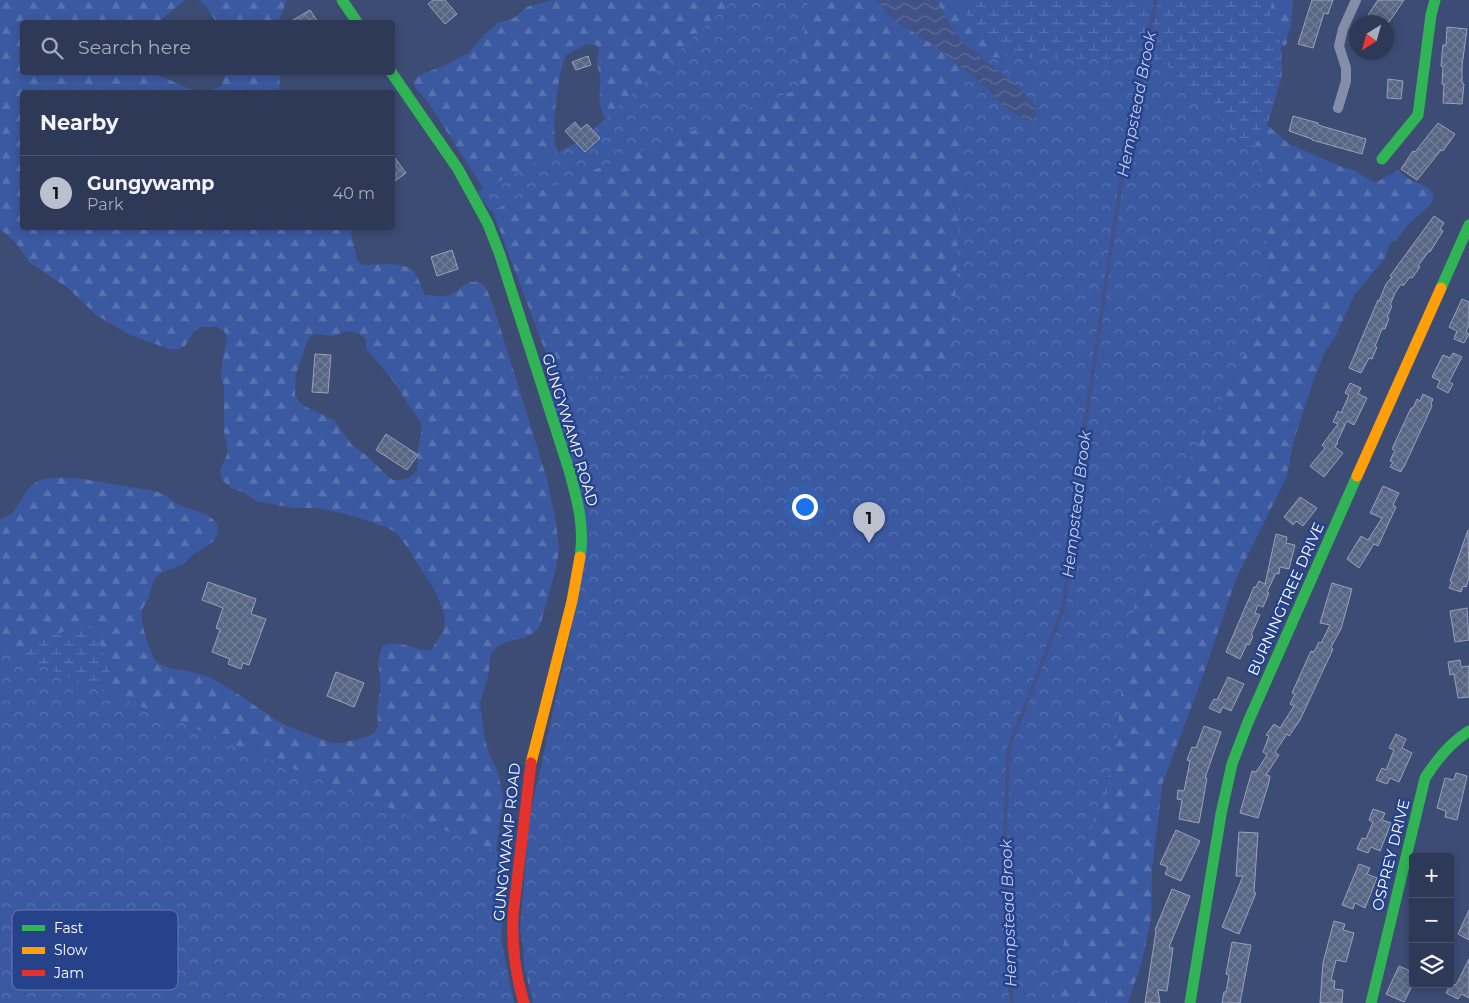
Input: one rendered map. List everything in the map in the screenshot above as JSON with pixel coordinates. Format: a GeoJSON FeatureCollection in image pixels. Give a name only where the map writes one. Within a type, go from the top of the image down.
{"type":"FeatureCollection","features":[{"type":"Feature","properties":{"kind":"street"},"geometry":{"type":"LineString","coordinates":[[342,0],[356,20]]}},
{"type":"Feature","properties":{"kind":"street"},"geometry":{"type":"LineString","coordinates":[[1338,108],[1346,81],[1346,68],[1339,46],[1343,29],[1356,0]]}},
{"type":"Feature","properties":{"kind":"street"},"geometry":{"type":"LineString","coordinates":[[1382,159],[1418,115],[1431,15],[1436,0]]}},
{"type":"Feature","properties":{"kind":"street","name":"GUNGYWAMP ROAD"},"geometry":{"type":"LineString","coordinates":[[393,75],[458,169],[488,224],[500,255],[568,470],[578,503],[582,526],[578,574],[532,758],[520,844],[512,939],[516,976],[524,1003]]}},
{"type":"Feature","properties":{"kind":"street","name":"BURNINGTREE DRIVE"},"geometry":{"type":"LineString","coordinates":[[1190,1003],[1221,814],[1232,764],[1248,722],[1469,225]]}},
{"type":"Feature","properties":{"kind":"street","name":"OSPREY DRIVE"},"geometry":{"type":"LineString","coordinates":[[1371,1003],[1425,778],[1449,745],[1469,731]]}},
{"type":"Feature","properties":{"kind":"green space"},"geometry":{"type":"Polygon","coordinates":[[[0,0],[187,0],[160,20],[20,20],[20,75],[157,75],[192,90],[20,90],[20,230],[350,230],[357,260],[363,265],[390,264],[410,269],[414,272],[425,295],[450,295],[470,282],[480,282],[486,288],[547,479],[556,523],[559,550],[540,626],[528,636],[504,643],[491,653],[488,677],[480,702],[485,740],[498,772],[503,799],[487,934],[178,978],[178,910],[25,910],[83,691],[106,680],[110,673],[93,628],[0,659],[0,519],[14,511],[30,487],[35,483],[52,478],[73,478],[150,490],[161,493],[180,506],[207,515],[213,519],[218,529],[213,541],[182,565],[166,570],[157,576],[153,582],[149,598],[143,607],[141,615],[146,636],[156,661],[165,666],[206,676],[234,691],[283,724],[332,743],[341,743],[366,737],[374,733],[378,727],[377,710],[381,686],[378,662],[382,646],[394,643],[431,650],[444,630],[445,621],[444,613],[435,591],[405,544],[395,532],[350,515],[318,508],[293,508],[256,501],[243,492],[231,488],[222,480],[220,471],[228,452],[224,432],[224,386],[221,378],[227,338],[224,331],[217,327],[200,327],[194,332],[185,346],[177,349],[169,349],[130,335],[96,315],[68,288],[30,263],[16,243],[0,229],[0,0]],[[348,331],[333,336],[312,335],[307,342],[296,374],[295,395],[299,402],[306,407],[334,420],[352,445],[366,455],[391,479],[402,480],[417,470],[422,428],[420,421],[392,379],[366,348],[366,339],[360,334],[348,331]]]}},
{"type":"Feature","properties":{"kind":"green space"},"geometry":{"type":"Polygon","coordinates":[[[198,0],[287,0],[279,20],[215,20],[198,0]]]}},
{"type":"Feature","properties":{"kind":"green space"},"geometry":{"type":"Polygon","coordinates":[[[553,0],[876,0],[892,18],[936,47],[988,89],[986,60],[966,46],[955,34],[936,0],[958,0],[1024,77],[1114,746],[1117,646],[1242,170],[1267,125],[1289,144],[1342,167],[1354,170],[1375,182],[1398,170],[1407,178],[1424,185],[1433,194],[1431,204],[1407,226],[1397,239],[1390,243],[1385,258],[1354,296],[1334,339],[1325,351],[1293,443],[1287,476],[1236,579],[1200,684],[1162,785],[1152,870],[1151,919],[1141,965],[1128,1003],[533,1003],[524,966],[522,917],[590,522],[553,372],[485,191],[428,102],[416,89],[413,81],[420,75],[446,65],[468,53],[498,23],[514,18],[527,7],[553,0]],[[588,44],[566,55],[563,64],[558,86],[554,124],[555,144],[561,154],[610,126],[601,107],[600,76],[597,60],[599,48],[596,45],[588,44]]]}},
{"type":"Feature","properties":{"kind":"green space"},"geometry":{"type":"Polygon","coordinates":[[[734,0],[808,0],[798,89],[490,211],[477,192],[582,140],[734,0]]]}},
{"type":"Feature","properties":{"kind":"green space"},"geometry":{"type":"Polygon","coordinates":[[[958,0],[1272,0],[1270,14],[1281,44],[1282,76],[1267,125],[1242,170],[1110,558],[1115,763],[1106,796],[1097,809],[1024,77],[1004,54],[974,28],[958,0]]]}},
{"type":"Feature","properties":{"kind":"green space"},"geometry":{"type":"Polygon","coordinates":[[[1272,0],[1293,0],[1291,26],[1287,43],[1284,46],[1281,44],[1270,14],[1272,0]]]}},
{"type":"Feature","properties":{"kind":"green space"},"geometry":{"type":"Polygon","coordinates":[[[966,57],[1162,60],[1259,157],[1267,249],[1256,329],[1222,401],[1169,498],[1144,560],[1126,648],[1115,755],[1074,882],[1052,1003],[534,1003],[520,930],[529,820],[586,562],[547,377],[952,371],[966,57]]]}},
{"type":"Feature","properties":{"kind":"green space"},"geometry":{"type":"Polygon","coordinates":[[[225,75],[280,75],[279,90],[212,90],[221,86],[225,75]]]}},
{"type":"Feature","properties":{"kind":"green space"},"geometry":{"type":"Polygon","coordinates":[[[85,625],[93,628],[97,635],[110,673],[106,680],[83,691],[9,653],[77,626],[85,625]]]}},
{"type":"Feature","properties":{"kind":"green space"},"geometry":{"type":"Polygon","coordinates":[[[0,649],[508,856],[501,939],[514,1003],[0,1003],[0,649]]]}},
{"type":"Feature","properties":{"kind":"green space"},"geometry":{"type":"Polygon","coordinates":[[[12,958],[12,990],[92,990],[0,1003],[12,958]]]}},
{"type":"Feature","properties":{"kind":"water"},"geometry":{"type":"Polygon","coordinates":[[[876,0],[936,0],[960,40],[1028,96],[1036,114],[1033,121],[1028,121],[1013,113],[999,102],[988,89],[936,47],[892,18],[876,0]]]}},
{"type":"Feature","properties":{"kind":"building"},"geometry":{"type":"Polygon","coordinates":[[[433,0],[445,0],[457,14],[445,24],[428,4],[433,0]]]}},
{"type":"Feature","properties":{"kind":"building"},"geometry":{"type":"Polygon","coordinates":[[[1312,0],[1333,0],[1328,14],[1324,13],[1313,48],[1298,44],[1312,0]]]}},
{"type":"Feature","properties":{"kind":"building"},"geometry":{"type":"Polygon","coordinates":[[[1378,0],[1404,0],[1394,15],[1368,15],[1378,0]]]}},
{"type":"Feature","properties":{"kind":"building"},"geometry":{"type":"Polygon","coordinates":[[[310,10],[317,20],[293,20],[310,10]]]}},
{"type":"Feature","properties":{"kind":"building"},"geometry":{"type":"Polygon","coordinates":[[[1447,27],[1467,29],[1462,66],[1462,83],[1464,84],[1462,104],[1443,103],[1443,66],[1441,66],[1443,45],[1446,45],[1447,27]]]}},
{"type":"Feature","properties":{"kind":"building"},"geometry":{"type":"Polygon","coordinates":[[[588,56],[591,65],[576,70],[572,62],[588,56]]]}},
{"type":"Feature","properties":{"kind":"building"},"geometry":{"type":"Polygon","coordinates":[[[1388,79],[1403,81],[1401,99],[1387,98],[1388,79]]]}},
{"type":"Feature","properties":{"kind":"building"},"geometry":{"type":"Polygon","coordinates":[[[1293,116],[1366,139],[1362,154],[1312,140],[1289,131],[1293,116]]]}},
{"type":"Feature","properties":{"kind":"building"},"geometry":{"type":"Polygon","coordinates":[[[575,122],[581,129],[587,124],[600,138],[585,152],[565,131],[575,122]]]}},
{"type":"Feature","properties":{"kind":"building"},"geometry":{"type":"Polygon","coordinates":[[[1438,123],[1455,134],[1443,151],[1441,150],[1417,180],[1401,169],[1413,151],[1415,152],[1438,123]]]}},
{"type":"Feature","properties":{"kind":"building"},"geometry":{"type":"Polygon","coordinates":[[[395,158],[406,173],[395,181],[395,158]]]}},
{"type":"Feature","properties":{"kind":"building"},"geometry":{"type":"Polygon","coordinates":[[[1434,216],[1444,223],[1440,229],[1443,231],[1430,252],[1418,266],[1420,267],[1412,278],[1410,277],[1403,286],[1401,284],[1395,293],[1387,317],[1389,318],[1385,329],[1382,329],[1372,359],[1369,358],[1361,373],[1349,368],[1378,300],[1392,277],[1390,276],[1434,216]]]}},
{"type":"Feature","properties":{"kind":"building"},"geometry":{"type":"Polygon","coordinates":[[[452,250],[458,269],[437,276],[431,257],[452,250]]]}},
{"type":"Feature","properties":{"kind":"building"},"geometry":{"type":"Polygon","coordinates":[[[1462,299],[1469,302],[1469,324],[1466,332],[1469,334],[1464,343],[1454,339],[1457,331],[1449,327],[1462,299]]]}},
{"type":"Feature","properties":{"kind":"building"},"geometry":{"type":"Polygon","coordinates":[[[1453,353],[1462,357],[1449,382],[1453,384],[1448,393],[1437,387],[1440,381],[1432,377],[1443,355],[1450,358],[1453,353]]]}},
{"type":"Feature","properties":{"kind":"building"},"geometry":{"type":"Polygon","coordinates":[[[315,354],[331,355],[328,393],[312,392],[315,354]]]}},
{"type":"Feature","properties":{"kind":"building"},"geometry":{"type":"Polygon","coordinates":[[[1350,383],[1361,388],[1358,394],[1367,398],[1354,425],[1347,421],[1335,447],[1343,453],[1324,477],[1310,466],[1325,448],[1322,445],[1338,424],[1333,422],[1338,411],[1341,413],[1349,395],[1345,393],[1350,383]]]}},
{"type":"Feature","properties":{"kind":"building"},"geometry":{"type":"Polygon","coordinates":[[[1423,394],[1433,399],[1432,406],[1401,472],[1390,467],[1393,462],[1390,461],[1395,450],[1392,449],[1411,408],[1413,408],[1417,399],[1420,401],[1423,394]]]}},
{"type":"Feature","properties":{"kind":"building"},"geometry":{"type":"Polygon","coordinates":[[[386,434],[418,455],[407,470],[376,450],[386,434]]]}},
{"type":"Feature","properties":{"kind":"building"},"geometry":{"type":"Polygon","coordinates":[[[1383,486],[1399,493],[1393,505],[1396,507],[1378,546],[1374,544],[1359,568],[1347,559],[1361,536],[1368,540],[1382,518],[1370,513],[1383,486]]]}},
{"type":"Feature","properties":{"kind":"building"},"geometry":{"type":"Polygon","coordinates":[[[1300,497],[1317,508],[1303,526],[1296,521],[1293,525],[1284,517],[1300,497]]]}},
{"type":"Feature","properties":{"kind":"building"},"geometry":{"type":"Polygon","coordinates":[[[1468,530],[1469,578],[1466,587],[1463,586],[1461,592],[1449,588],[1468,530]]]}},
{"type":"Feature","properties":{"kind":"building"},"geometry":{"type":"Polygon","coordinates":[[[1276,534],[1287,537],[1286,543],[1295,545],[1289,569],[1280,567],[1279,574],[1276,573],[1267,592],[1269,593],[1263,607],[1258,605],[1255,613],[1260,615],[1251,635],[1253,636],[1240,659],[1226,652],[1254,587],[1256,587],[1259,581],[1265,584],[1276,534]]]}},
{"type":"Feature","properties":{"kind":"building"},"geometry":{"type":"Polygon","coordinates":[[[208,582],[256,599],[251,614],[266,619],[249,665],[243,663],[241,669],[228,664],[230,659],[212,652],[220,630],[216,628],[223,608],[202,600],[208,582]]]}},
{"type":"Feature","properties":{"kind":"building"},"geometry":{"type":"Polygon","coordinates":[[[1332,583],[1352,589],[1341,629],[1331,647],[1333,649],[1300,720],[1289,736],[1287,734],[1275,752],[1279,755],[1266,775],[1270,776],[1269,782],[1258,818],[1240,813],[1252,771],[1256,772],[1267,755],[1263,752],[1269,736],[1266,735],[1274,724],[1280,728],[1294,706],[1290,704],[1295,694],[1292,693],[1311,651],[1314,652],[1319,642],[1321,643],[1330,625],[1320,623],[1332,583]]]}},
{"type":"Feature","properties":{"kind":"building"},"geometry":{"type":"Polygon","coordinates":[[[1467,608],[1469,640],[1455,642],[1450,611],[1467,608]]]}},
{"type":"Feature","properties":{"kind":"building"},"geometry":{"type":"Polygon","coordinates":[[[1460,660],[1461,667],[1469,666],[1469,697],[1458,698],[1454,674],[1450,675],[1448,662],[1460,660]]]}},
{"type":"Feature","properties":{"kind":"building"},"geometry":{"type":"Polygon","coordinates":[[[336,672],[364,683],[354,707],[327,696],[336,672]]]}},
{"type":"Feature","properties":{"kind":"building"},"geometry":{"type":"Polygon","coordinates":[[[1228,677],[1244,684],[1231,711],[1223,707],[1220,713],[1209,708],[1214,699],[1217,700],[1228,677]]]}},
{"type":"Feature","properties":{"kind":"building"},"geometry":{"type":"Polygon","coordinates":[[[1204,726],[1221,732],[1205,778],[1207,778],[1199,823],[1179,819],[1182,800],[1177,799],[1178,790],[1184,791],[1190,761],[1187,760],[1192,747],[1196,748],[1204,726]]]}},
{"type":"Feature","properties":{"kind":"building"},"geometry":{"type":"Polygon","coordinates":[[[1396,734],[1406,739],[1402,748],[1412,753],[1399,782],[1390,778],[1387,784],[1376,780],[1382,768],[1386,770],[1394,750],[1389,748],[1396,734]]]}},
{"type":"Feature","properties":{"kind":"building"},"geometry":{"type":"Polygon","coordinates":[[[1456,773],[1467,776],[1457,820],[1445,817],[1446,811],[1437,808],[1445,778],[1454,780],[1456,773]]]}},
{"type":"Feature","properties":{"kind":"building"},"geometry":{"type":"Polygon","coordinates":[[[1373,809],[1385,813],[1382,820],[1391,823],[1380,851],[1371,847],[1368,853],[1357,849],[1362,838],[1366,839],[1373,822],[1369,820],[1373,809]]]}},
{"type":"Feature","properties":{"kind":"building"},"geometry":{"type":"Polygon","coordinates":[[[1176,830],[1200,841],[1181,881],[1165,874],[1168,867],[1160,864],[1176,830]]]}},
{"type":"Feature","properties":{"kind":"building"},"geometry":{"type":"Polygon","coordinates":[[[1239,832],[1258,833],[1254,892],[1256,893],[1239,934],[1222,927],[1243,876],[1236,876],[1239,832]]]}},
{"type":"Feature","properties":{"kind":"building"},"geometry":{"type":"Polygon","coordinates":[[[1359,864],[1370,868],[1367,874],[1377,878],[1365,908],[1355,903],[1353,909],[1342,905],[1359,864]]]}},
{"type":"Feature","properties":{"kind":"building"},"geometry":{"type":"Polygon","coordinates":[[[1172,889],[1190,896],[1169,947],[1173,948],[1167,991],[1158,990],[1160,1003],[1145,1003],[1155,930],[1172,889]]]}},
{"type":"Feature","properties":{"kind":"building"},"geometry":{"type":"Polygon","coordinates":[[[1469,910],[1469,940],[1458,934],[1469,910]]]}},
{"type":"Feature","properties":{"kind":"building"},"geometry":{"type":"Polygon","coordinates":[[[1334,921],[1345,924],[1343,930],[1354,933],[1346,962],[1336,960],[1331,980],[1335,981],[1334,989],[1343,990],[1342,1003],[1320,1003],[1323,963],[1334,921]]]}},
{"type":"Feature","properties":{"kind":"building"},"geometry":{"type":"Polygon","coordinates":[[[1232,942],[1251,945],[1240,1003],[1222,1003],[1229,975],[1226,974],[1232,942]]]}},
{"type":"Feature","properties":{"kind":"building"},"geometry":{"type":"Polygon","coordinates":[[[1469,959],[1469,998],[1461,994],[1458,999],[1446,993],[1448,988],[1454,988],[1454,984],[1456,985],[1469,959]]]}},
{"type":"Feature","properties":{"kind":"building"},"geometry":{"type":"Polygon","coordinates":[[[1399,966],[1409,970],[1409,988],[1411,988],[1404,1002],[1386,994],[1399,966]]]}},
{"type":"Feature","properties":{"kind":"waterway","name":"Hempstead Brook"},"geometry":{"type":"LineString","coordinates":[[1012,1003],[1008,969],[1005,823],[1009,748],[1064,606],[1080,458],[1125,155],[1156,0]]}},
{"type":"Feature","properties":{"kind":"traffic: fast"},"geometry":{"type":"LineString","coordinates":[[342,0],[356,20]]}},
{"type":"Feature","properties":{"kind":"traffic: fast"},"geometry":{"type":"LineString","coordinates":[[1382,159],[1418,115],[1431,15],[1435,0]]}},
{"type":"Feature","properties":{"kind":"traffic: fast"},"geometry":{"type":"LineString","coordinates":[[393,75],[458,169],[488,224],[500,255],[569,470],[581,524],[580,557]]}},
{"type":"Feature","properties":{"kind":"traffic: fast"},"geometry":{"type":"LineString","coordinates":[[1441,288],[1469,225]]}},
{"type":"Feature","properties":{"kind":"traffic: fast"},"geometry":{"type":"LineString","coordinates":[[1190,1003],[1221,814],[1232,764],[1248,722],[1357,476]]}},
{"type":"Feature","properties":{"kind":"traffic: fast"},"geometry":{"type":"LineString","coordinates":[[1371,1003],[1425,778],[1444,752],[1469,731]]}},
{"type":"Feature","properties":{"kind":"traffic: slow"},"geometry":{"type":"LineString","coordinates":[[1357,476],[1441,288]]}},
{"type":"Feature","properties":{"kind":"traffic: slow"},"geometry":{"type":"LineString","coordinates":[[531,763],[572,601],[580,557]]}},
{"type":"Feature","properties":{"kind":"traffic: jam"},"geometry":{"type":"LineString","coordinates":[[524,1003],[515,960],[513,915],[531,763]]}},
{"type":"Feature","properties":{"kind":"place","name":"Gungywamp"},"geometry":{"type":"Point","coordinates":[869,543]}}]}
